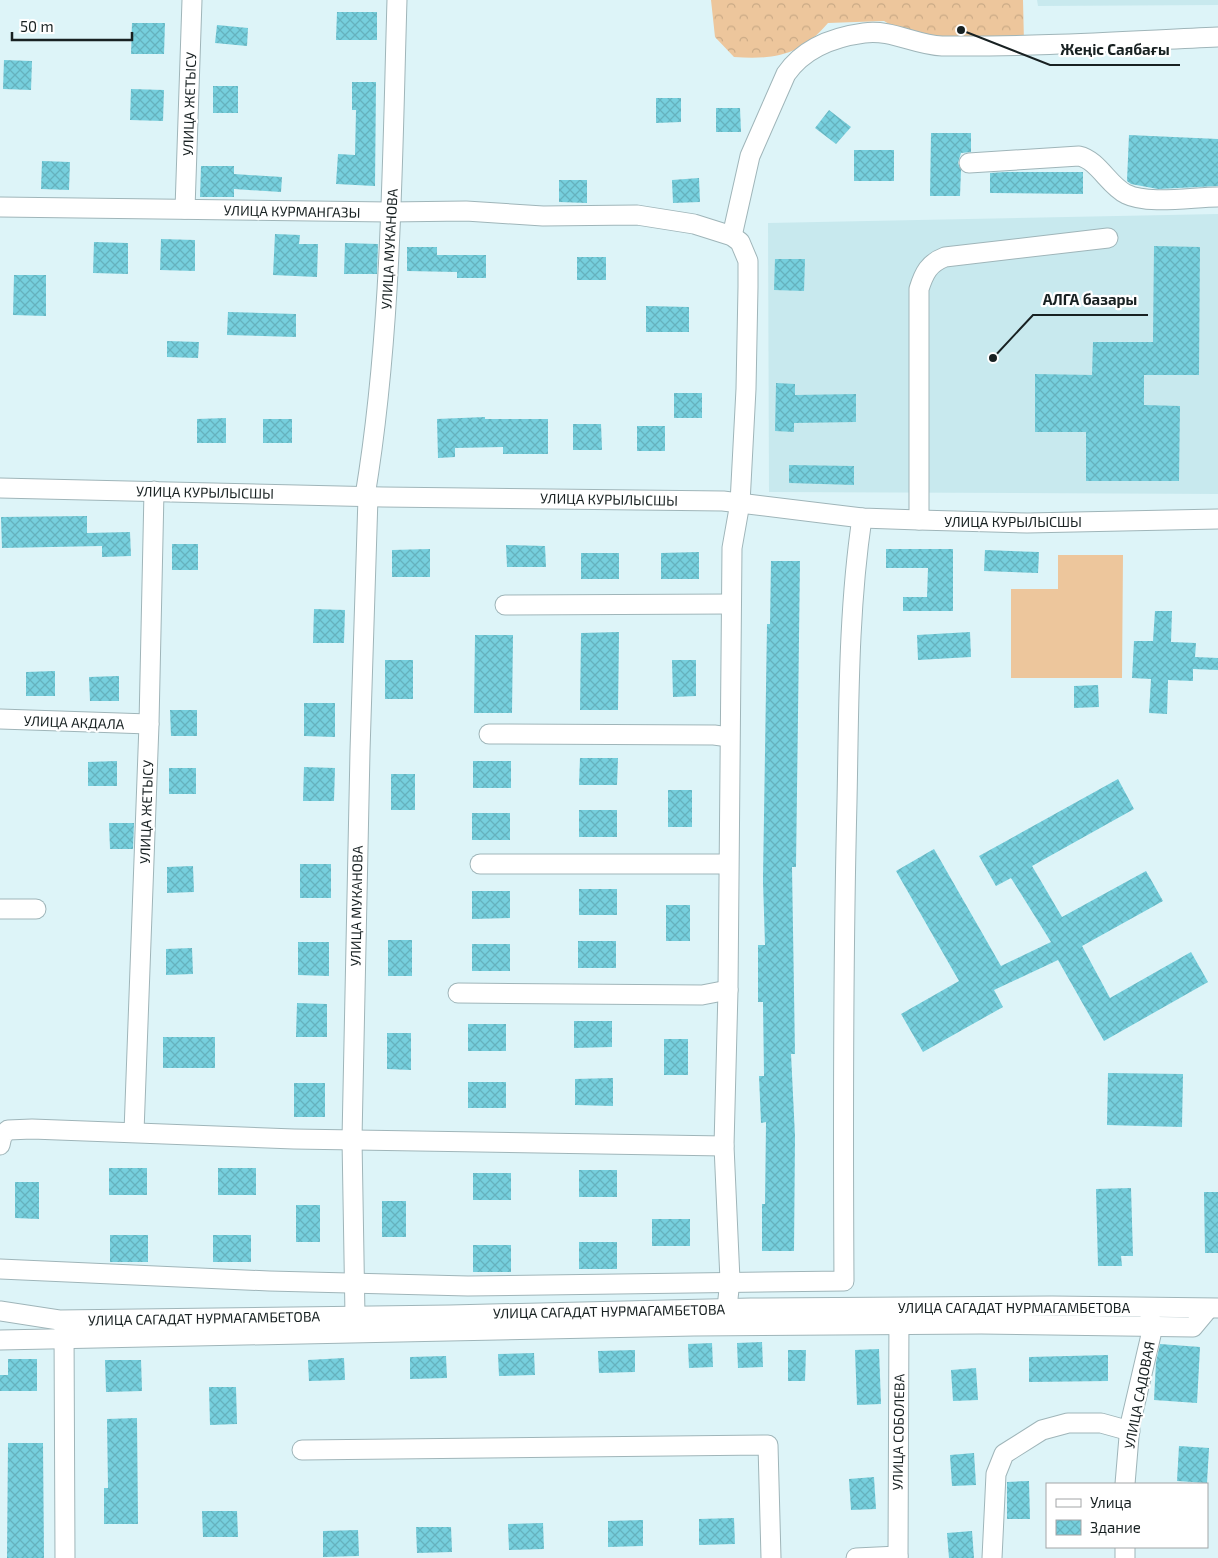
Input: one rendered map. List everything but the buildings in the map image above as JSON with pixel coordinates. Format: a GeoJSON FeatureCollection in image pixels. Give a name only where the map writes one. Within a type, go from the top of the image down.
{"type":"FeatureCollection","features":[{"type":"Feature","properties":{"kind":"street","name":"УЛИЦА ЖЕТЫСУ"},"geometry":{"type":"LineString","coordinates":[[185,209],[192,0]]}},
{"type":"Feature","properties":{"kind":"street","name":"УЛИЦА МУКАНОВА"},"geometry":{"type":"LineString","coordinates":[[355,1316],[352,1139],[367,496],[386,315],[397,0]]}},
{"type":"Feature","properties":{"kind":"street"},"geometry":{"type":"LineString","coordinates":[[726,1308],[730,1280],[724,1146],[728,990],[732,548],[740,503],[746,389],[748,261],[740,242],[732,236],[750,156],[786,74],[808,52],[838,38],[873,32],[939,46],[995,46],[1218,37]]}},
{"type":"Feature","properties":{"kind":"street"},"geometry":{"type":"LineString","coordinates":[[969,162],[1079,156],[1089,161],[1126,194],[1142,199],[1218,196]]}},
{"type":"Feature","properties":{"kind":"street","name":"УЛИЦА КУРМАНГАЗЫ"},"geometry":{"type":"LineString","coordinates":[[0,207],[389,212],[466,211],[543,216],[637,215],[694,224],[732,236]]}},
{"type":"Feature","properties":{"kind":"street"},"geometry":{"type":"LineString","coordinates":[[919,520],[920,289],[928,267],[945,257],[1108,238]]}},
{"type":"Feature","properties":{"kind":"street","name":"УЛИЦА КУРЫЛЫСШЫ"},"geometry":{"type":"LineString","coordinates":[[0,488],[367,496],[696,500],[740,503],[862,518],[1027,523],[1218,519]]}},
{"type":"Feature","properties":{"kind":"street","name":"УЛИЦА ЖЕТЫСУ"},"geometry":{"type":"LineString","coordinates":[[134,1132],[149,724],[154,491]]}},
{"type":"Feature","properties":{"kind":"street"},"geometry":{"type":"LineString","coordinates":[[0,1270],[269,1281],[468,1286],[730,1280],[844,1281],[845,940],[850,671],[854,573],[862,518]]}},
{"type":"Feature","properties":{"kind":"street"},"geometry":{"type":"LineString","coordinates":[[505,605],[731,604]]}},
{"type":"Feature","properties":{"kind":"street","name":"УЛИЦА АКДАЛА"},"geometry":{"type":"LineString","coordinates":[[0,719],[149,724]]}},
{"type":"Feature","properties":{"kind":"street"},"geometry":{"type":"LineString","coordinates":[[489,734],[714,735],[729,737]]}},
{"type":"Feature","properties":{"kind":"street"},"geometry":{"type":"LineString","coordinates":[[480,864],[728,864]]}},
{"type":"Feature","properties":{"kind":"street"},"geometry":{"type":"LineString","coordinates":[[0,909],[36,909]]}},
{"type":"Feature","properties":{"kind":"street"},"geometry":{"type":"LineString","coordinates":[[458,994],[702,995],[728,990]]}},
{"type":"Feature","properties":{"kind":"street"},"geometry":{"type":"LineString","coordinates":[[0,1145],[2,1136],[8,1130],[724,1146]]}},
{"type":"Feature","properties":{"kind":"street","name":"УЛИЦА САГАДАТ НУРМАГАМБЕТОВА"},"geometry":{"type":"LineString","coordinates":[[0,1311],[64,1320],[726,1308],[899,1316],[1150,1306],[1213,1309]]}},
{"type":"Feature","properties":{"kind":"street","name":"УЛИЦА САДОВАЯ"},"geometry":{"type":"LineString","coordinates":[[1125,1483],[1130,1431],[1141,1369],[1151,1335],[1150,1306]]}},
{"type":"Feature","properties":{"kind":"street"},"geometry":{"type":"LineString","coordinates":[[0,1340],[694,1326],[899,1316],[1193,1328],[1213,1309]]}},
{"type":"Feature","properties":{"kind":"street","name":"УЛИЦА СОБОЛЕВА"},"geometry":{"type":"LineString","coordinates":[[898,1557],[899,1316]]}},
{"type":"Feature","properties":{"kind":"street"},"geometry":{"type":"LineString","coordinates":[[64,1320],[66,1558]]}},
{"type":"Feature","properties":{"kind":"street"},"geometry":{"type":"LineString","coordinates":[[992,1558],[996,1474],[1004,1454],[1042,1430],[1068,1423],[1100,1423],[1130,1431]]}},
{"type":"Feature","properties":{"kind":"street"},"geometry":{"type":"LineString","coordinates":[[302,1450],[768,1445],[771,1558]]}},
{"type":"Feature","properties":{"kind":"street"},"geometry":{"type":"LineString","coordinates":[[856,1558],[898,1557]]}},
{"type":"Feature","properties":{"kind":"shaded area"},"geometry":{"type":"Polygon","coordinates":[[[1037,0],[1218,0],[1218,5],[1038,6],[1037,0]]]}},
{"type":"Feature","properties":{"kind":"shaded area"},"geometry":{"type":"Polygon","coordinates":[[[1218,214],[1218,494],[769,492],[768,223],[1218,214]]]}},
{"type":"Feature","properties":{"kind":"green space"},"geometry":{"type":"Polygon","coordinates":[[[711,0],[1023,0],[1024,43],[912,38],[884,21],[828,23],[808,42],[786,53],[749,58],[734,57],[715,37],[711,0]]]}},
{"type":"Feature","properties":{"kind":"green space"},"geometry":{"type":"Polygon","coordinates":[[[1058,555],[1123,555],[1122,678],[1011,678],[1011,589],[1058,589],[1058,555]]]}},
{"type":"Feature","properties":{"kind":"place","name":"Жеңіс Саябағы"},"geometry":{"type":"Point","coordinates":[961,30]}},
{"type":"Feature","properties":{"kind":"place","name":"АЛГА базары"},"geometry":{"type":"Point","coordinates":[993,358]}}]}
